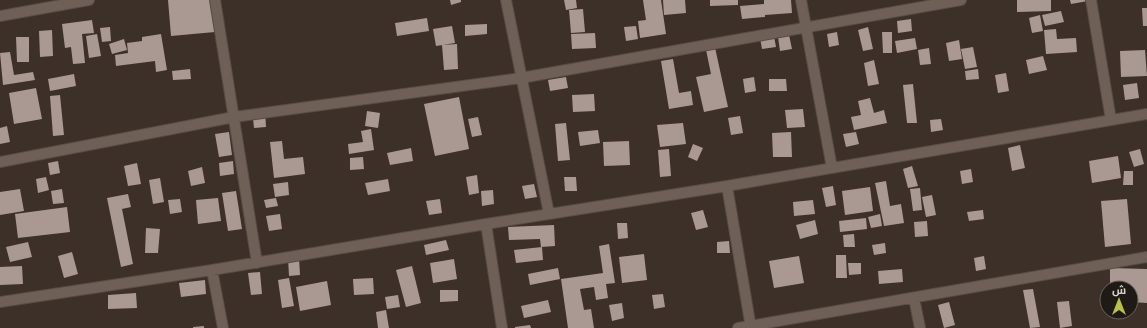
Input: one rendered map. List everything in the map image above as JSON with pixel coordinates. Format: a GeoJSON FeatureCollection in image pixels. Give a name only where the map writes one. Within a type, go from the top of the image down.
{"type":"FeatureCollection","features":[{"type":"Feature","properties":{"kind":"street"},"geometry":{"type":"LineString","coordinates":[[0,16],[89,0]]}},
{"type":"Feature","properties":{"kind":"street"},"geometry":{"type":"LineString","coordinates":[[215,0],[257,263]]}},
{"type":"Feature","properties":{"kind":"street"},"geometry":{"type":"LineString","coordinates":[[506,0],[548,214]]}},
{"type":"Feature","properties":{"kind":"street"},"geometry":{"type":"LineString","coordinates":[[802,0],[832,168]]}},
{"type":"Feature","properties":{"kind":"street"},"geometry":{"type":"LineString","coordinates":[[0,162],[234,117],[521,78],[806,26],[961,0]]}},
{"type":"Feature","properties":{"kind":"street"},"geometry":{"type":"LineString","coordinates":[[1091,0],[1111,120]]}},
{"type":"Feature","properties":{"kind":"street"},"geometry":{"type":"LineString","coordinates":[[0,302],[257,263],[486,224],[727,186],[1147,114]]}},
{"type":"Feature","properties":{"kind":"street"},"geometry":{"type":"LineString","coordinates":[[727,186],[751,327]]}},
{"type":"Feature","properties":{"kind":"street"},"geometry":{"type":"LineString","coordinates":[[486,224],[502,328]]}},
{"type":"Feature","properties":{"kind":"street"},"geometry":{"type":"LineString","coordinates":[[738,328],[751,327],[1147,257]]}},
{"type":"Feature","properties":{"kind":"street"},"geometry":{"type":"LineString","coordinates":[[212,270],[223,328]]}},
{"type":"Feature","properties":{"kind":"street"},"geometry":{"type":"LineString","coordinates":[[914,298],[920,328]]}},
{"type":"Feature","properties":{"kind":"building"},"geometry":{"type":"Polygon","coordinates":[[[168,0],[212,0],[215,32],[171,36],[168,0]]]}},
{"type":"Feature","properties":{"kind":"building"},"geometry":{"type":"Polygon","coordinates":[[[450,0],[461,0],[461,2],[451,5],[450,0]]]}},
{"type":"Feature","properties":{"kind":"building"},"geometry":{"type":"Polygon","coordinates":[[[564,0],[576,0],[577,8],[566,10],[564,0]]]}},
{"type":"Feature","properties":{"kind":"building"},"geometry":{"type":"Polygon","coordinates":[[[643,0],[661,0],[666,34],[640,38],[638,21],[646,20],[643,0]]]}},
{"type":"Feature","properties":{"kind":"building"},"geometry":{"type":"Polygon","coordinates":[[[663,0],[685,0],[686,13],[664,15],[663,0]]]}},
{"type":"Feature","properties":{"kind":"building"},"geometry":{"type":"Polygon","coordinates":[[[710,0],[738,0],[738,5],[710,6],[710,0]]]}},
{"type":"Feature","properties":{"kind":"building"},"geometry":{"type":"Polygon","coordinates":[[[764,0],[791,0],[792,13],[765,15],[765,17],[742,19],[740,6],[764,4],[764,0]]]}},
{"type":"Feature","properties":{"kind":"building"},"geometry":{"type":"Polygon","coordinates":[[[1017,0],[1051,0],[1051,11],[1017,12],[1017,0]]]}},
{"type":"Feature","properties":{"kind":"building"},"geometry":{"type":"Polygon","coordinates":[[[1070,0],[1088,0],[1088,1],[1071,4],[1070,0]]]}},
{"type":"Feature","properties":{"kind":"building"},"geometry":{"type":"Polygon","coordinates":[[[1142,8],[1147,8],[1147,26],[1143,26],[1142,8]]]}},
{"type":"Feature","properties":{"kind":"building"},"geometry":{"type":"Polygon","coordinates":[[[583,9],[585,32],[571,33],[569,10],[583,9]]]}},
{"type":"Feature","properties":{"kind":"building"},"geometry":{"type":"Polygon","coordinates":[[[1061,11],[1064,22],[1045,26],[1042,15],[1061,11]]]}},
{"type":"Feature","properties":{"kind":"building"},"geometry":{"type":"Polygon","coordinates":[[[1040,15],[1043,31],[1032,33],[1029,18],[1040,15]]]}},
{"type":"Feature","properties":{"kind":"building"},"geometry":{"type":"Polygon","coordinates":[[[427,18],[429,31],[397,36],[395,23],[427,18]]]}},
{"type":"Feature","properties":{"kind":"building"},"geometry":{"type":"Polygon","coordinates":[[[911,19],[912,31],[898,33],[897,21],[911,19]]]}},
{"type":"Feature","properties":{"kind":"building"},"geometry":{"type":"Polygon","coordinates":[[[92,20],[94,33],[82,34],[85,63],[73,64],[71,47],[65,48],[62,24],[92,20]]]}},
{"type":"Feature","properties":{"kind":"building"},"geometry":{"type":"Polygon","coordinates":[[[487,24],[487,34],[465,36],[465,25],[487,24]]]}},
{"type":"Feature","properties":{"kind":"building"},"geometry":{"type":"Polygon","coordinates":[[[452,26],[455,43],[436,46],[433,29],[452,26]]]}},
{"type":"Feature","properties":{"kind":"building"},"geometry":{"type":"Polygon","coordinates":[[[636,26],[638,39],[626,41],[624,27],[636,26]]]}},
{"type":"Feature","properties":{"kind":"building"},"geometry":{"type":"Polygon","coordinates":[[[110,27],[111,41],[102,42],[100,28],[110,27]]]}},
{"type":"Feature","properties":{"kind":"building"},"geometry":{"type":"Polygon","coordinates":[[[868,27],[873,49],[863,51],[858,30],[868,27]]]}},
{"type":"Feature","properties":{"kind":"building"},"geometry":{"type":"Polygon","coordinates":[[[1056,29],[1057,39],[1076,38],[1077,52],[1046,54],[1044,30],[1056,29]]]}},
{"type":"Feature","properties":{"kind":"building"},"geometry":{"type":"Polygon","coordinates":[[[52,30],[53,56],[40,57],[39,31],[52,30]]]}},
{"type":"Feature","properties":{"kind":"building"},"geometry":{"type":"Polygon","coordinates":[[[837,32],[839,45],[829,47],[827,34],[837,32]]]}},
{"type":"Feature","properties":{"kind":"building"},"geometry":{"type":"Polygon","coordinates":[[[882,32],[892,32],[892,53],[883,53],[882,32]]]}},
{"type":"Feature","properties":{"kind":"building"},"geometry":{"type":"Polygon","coordinates":[[[595,33],[596,48],[572,49],[571,34],[595,33]]]}},
{"type":"Feature","properties":{"kind":"building"},"geometry":{"type":"Polygon","coordinates":[[[97,34],[101,56],[89,58],[86,36],[97,34]]]}},
{"type":"Feature","properties":{"kind":"building"},"geometry":{"type":"Polygon","coordinates":[[[161,34],[167,70],[156,72],[155,61],[116,66],[115,55],[128,53],[127,43],[142,41],[142,37],[161,34]]]}},
{"type":"Feature","properties":{"kind":"building"},"geometry":{"type":"Polygon","coordinates":[[[789,35],[792,49],[780,51],[778,37],[789,35]]]}},
{"type":"Feature","properties":{"kind":"building"},"geometry":{"type":"Polygon","coordinates":[[[774,36],[776,47],[762,49],[760,38],[774,36]]]}},
{"type":"Feature","properties":{"kind":"building"},"geometry":{"type":"Polygon","coordinates":[[[16,37],[29,37],[29,62],[17,62],[16,37]]]}},
{"type":"Feature","properties":{"kind":"building"},"geometry":{"type":"Polygon","coordinates":[[[915,38],[917,49],[897,53],[895,41],[915,38]]]}},
{"type":"Feature","properties":{"kind":"building"},"geometry":{"type":"Polygon","coordinates":[[[124,39],[127,50],[112,54],[109,44],[124,39]]]}},
{"type":"Feature","properties":{"kind":"building"},"geometry":{"type":"Polygon","coordinates":[[[959,40],[962,59],[949,61],[946,43],[959,40]]]}},
{"type":"Feature","properties":{"kind":"building"},"geometry":{"type":"Polygon","coordinates":[[[714,43],[728,107],[704,112],[696,77],[711,74],[705,45],[714,43]]]}},
{"type":"Feature","properties":{"kind":"building"},"geometry":{"type":"Polygon","coordinates":[[[457,44],[458,69],[444,70],[442,45],[457,44]]]}},
{"type":"Feature","properties":{"kind":"building"},"geometry":{"type":"Polygon","coordinates":[[[973,47],[977,67],[965,69],[961,49],[973,47]]]}},
{"type":"Feature","properties":{"kind":"building"},"geometry":{"type":"Polygon","coordinates":[[[929,48],[931,64],[920,65],[918,50],[929,48]]]}},
{"type":"Feature","properties":{"kind":"building"},"geometry":{"type":"Polygon","coordinates":[[[1145,50],[1147,76],[1121,77],[1120,51],[1145,50]]]}},
{"type":"Feature","properties":{"kind":"building"},"geometry":{"type":"Polygon","coordinates":[[[10,52],[14,75],[33,72],[35,80],[3,85],[0,53],[10,52]]]}},
{"type":"Feature","properties":{"kind":"building"},"geometry":{"type":"Polygon","coordinates":[[[1043,56],[1047,70],[1029,74],[1026,60],[1043,56]]]}},
{"type":"Feature","properties":{"kind":"building"},"geometry":{"type":"Polygon","coordinates":[[[673,59],[679,93],[691,91],[693,105],[669,109],[661,61],[673,59]]]}},
{"type":"Feature","properties":{"kind":"building"},"geometry":{"type":"Polygon","coordinates":[[[874,60],[879,84],[868,86],[864,63],[874,60]]]}},
{"type":"Feature","properties":{"kind":"building"},"geometry":{"type":"Polygon","coordinates":[[[190,69],[191,79],[173,80],[172,71],[190,69]]]}},
{"type":"Feature","properties":{"kind":"building"},"geometry":{"type":"Polygon","coordinates":[[[978,69],[979,79],[966,80],[965,71],[978,69]]]}},
{"type":"Feature","properties":{"kind":"building"},"geometry":{"type":"Polygon","coordinates":[[[1006,73],[1009,91],[998,93],[995,75],[1006,73]]]}},
{"type":"Feature","properties":{"kind":"building"},"geometry":{"type":"Polygon","coordinates":[[[74,74],[76,86],[50,91],[48,79],[74,74]]]}},
{"type":"Feature","properties":{"kind":"building"},"geometry":{"type":"Polygon","coordinates":[[[566,77],[568,88],[550,91],[548,80],[566,77]]]}},
{"type":"Feature","properties":{"kind":"building"},"geometry":{"type":"Polygon","coordinates":[[[754,77],[756,91],[745,93],[743,79],[754,77]]]}},
{"type":"Feature","properties":{"kind":"building"},"geometry":{"type":"Polygon","coordinates":[[[769,79],[786,79],[787,91],[769,91],[769,79]]]}},
{"type":"Feature","properties":{"kind":"building"},"geometry":{"type":"Polygon","coordinates":[[[1137,83],[1139,98],[1125,100],[1123,85],[1137,83]]]}},
{"type":"Feature","properties":{"kind":"building"},"geometry":{"type":"Polygon","coordinates":[[[913,84],[917,123],[907,123],[903,85],[913,84]]]}},
{"type":"Feature","properties":{"kind":"building"},"geometry":{"type":"Polygon","coordinates":[[[36,88],[42,119],[14,124],[9,93],[36,88]]]}},
{"type":"Feature","properties":{"kind":"building"},"geometry":{"type":"Polygon","coordinates":[[[594,94],[595,111],[573,112],[572,95],[594,94]]]}},
{"type":"Feature","properties":{"kind":"building"},"geometry":{"type":"Polygon","coordinates":[[[60,95],[64,135],[53,136],[50,96],[60,95]]]}},
{"type":"Feature","properties":{"kind":"building"},"geometry":{"type":"Polygon","coordinates":[[[459,97],[469,149],[435,156],[424,104],[459,97]]]}},
{"type":"Feature","properties":{"kind":"building"},"geometry":{"type":"Polygon","coordinates":[[[870,98],[874,113],[884,110],[887,123],[854,130],[851,117],[861,115],[858,101],[870,98]]]}},
{"type":"Feature","properties":{"kind":"building"},"geometry":{"type":"Polygon","coordinates":[[[252,109],[265,109],[266,127],[254,128],[252,109]]]}},
{"type":"Feature","properties":{"kind":"building"},"geometry":{"type":"Polygon","coordinates":[[[803,109],[805,127],[787,128],[785,110],[803,109]]]}},
{"type":"Feature","properties":{"kind":"building"},"geometry":{"type":"Polygon","coordinates":[[[367,111],[380,113],[378,128],[365,126],[367,111]]]}},
{"type":"Feature","properties":{"kind":"building"},"geometry":{"type":"Polygon","coordinates":[[[740,116],[743,133],[731,135],[728,118],[740,116]]]}},
{"type":"Feature","properties":{"kind":"building"},"geometry":{"type":"Polygon","coordinates":[[[478,117],[482,135],[472,137],[468,119],[478,117]]]}},
{"type":"Feature","properties":{"kind":"building"},"geometry":{"type":"Polygon","coordinates":[[[941,119],[943,130],[931,132],[930,120],[941,119]]]}},
{"type":"Feature","properties":{"kind":"building"},"geometry":{"type":"Polygon","coordinates":[[[566,123],[570,160],[558,161],[555,124],[566,123]]]}},
{"type":"Feature","properties":{"kind":"building"},"geometry":{"type":"Polygon","coordinates":[[[683,123],[686,144],[660,147],[657,125],[683,123]]]}},
{"type":"Feature","properties":{"kind":"building"},"geometry":{"type":"Polygon","coordinates":[[[7,126],[10,142],[0,144],[0,128],[7,126]]]}},
{"type":"Feature","properties":{"kind":"building"},"geometry":{"type":"Polygon","coordinates":[[[371,129],[374,150],[349,154],[348,144],[363,142],[361,131],[371,129]]]}},
{"type":"Feature","properties":{"kind":"building"},"geometry":{"type":"Polygon","coordinates":[[[598,130],[600,143],[580,146],[578,132],[598,130]]]}},
{"type":"Feature","properties":{"kind":"building"},"geometry":{"type":"Polygon","coordinates":[[[229,132],[232,155],[219,157],[215,134],[229,132]]]}},
{"type":"Feature","properties":{"kind":"building"},"geometry":{"type":"Polygon","coordinates":[[[791,132],[792,157],[773,157],[772,133],[791,132]]]}},
{"type":"Feature","properties":{"kind":"building"},"geometry":{"type":"Polygon","coordinates":[[[856,132],[859,144],[846,147],[843,134],[856,132]]]}},
{"type":"Feature","properties":{"kind":"building"},"geometry":{"type":"Polygon","coordinates":[[[282,141],[284,159],[303,157],[305,174],[274,178],[270,142],[282,141]]]}},
{"type":"Feature","properties":{"kind":"building"},"geometry":{"type":"Polygon","coordinates":[[[629,141],[630,165],[604,166],[603,142],[629,141]]]}},
{"type":"Feature","properties":{"kind":"building"},"geometry":{"type":"Polygon","coordinates":[[[693,144],[703,148],[697,161],[688,157],[693,144]]]}},
{"type":"Feature","properties":{"kind":"building"},"geometry":{"type":"Polygon","coordinates":[[[1020,145],[1025,168],[1012,171],[1008,148],[1020,145]]]}},
{"type":"Feature","properties":{"kind":"building"},"geometry":{"type":"Polygon","coordinates":[[[411,148],[413,161],[390,165],[387,153],[411,148]]]}},
{"type":"Feature","properties":{"kind":"building"},"geometry":{"type":"Polygon","coordinates":[[[669,149],[671,176],[660,177],[658,150],[669,149]]]}},
{"type":"Feature","properties":{"kind":"building"},"geometry":{"type":"Polygon","coordinates":[[[1140,149],[1144,164],[1134,167],[1129,152],[1140,149]]]}},
{"type":"Feature","properties":{"kind":"building"},"geometry":{"type":"Polygon","coordinates":[[[1118,156],[1121,178],[1092,183],[1089,161],[1118,156]]]}},
{"type":"Feature","properties":{"kind":"building"},"geometry":{"type":"Polygon","coordinates":[[[363,157],[364,169],[350,170],[350,158],[363,157]]]}},
{"type":"Feature","properties":{"kind":"building"},"geometry":{"type":"Polygon","coordinates":[[[58,161],[60,173],[50,175],[48,163],[58,161]]]}},
{"type":"Feature","properties":{"kind":"building"},"geometry":{"type":"Polygon","coordinates":[[[233,161],[234,174],[220,176],[219,163],[233,161]]]}},
{"type":"Feature","properties":{"kind":"building"},"geometry":{"type":"Polygon","coordinates":[[[137,163],[141,184],[128,186],[124,166],[137,163]]]}},
{"type":"Feature","properties":{"kind":"building"},"geometry":{"type":"Polygon","coordinates":[[[912,166],[918,186],[908,188],[903,169],[912,166]]]}},
{"type":"Feature","properties":{"kind":"building"},"geometry":{"type":"Polygon","coordinates":[[[202,167],[205,183],[191,186],[188,171],[202,167]]]}},
{"type":"Feature","properties":{"kind":"building"},"geometry":{"type":"Polygon","coordinates":[[[971,169],[973,182],[962,184],[960,171],[971,169]]]}},
{"type":"Feature","properties":{"kind":"building"},"geometry":{"type":"Polygon","coordinates":[[[1124,171],[1133,171],[1133,185],[1123,185],[1124,171]]]}},
{"type":"Feature","properties":{"kind":"building"},"geometry":{"type":"Polygon","coordinates":[[[477,175],[479,193],[469,195],[466,177],[477,175]]]}},
{"type":"Feature","properties":{"kind":"building"},"geometry":{"type":"Polygon","coordinates":[[[46,177],[49,190],[38,193],[36,179],[46,177]]]}},
{"type":"Feature","properties":{"kind":"building"},"geometry":{"type":"Polygon","coordinates":[[[564,177],[576,177],[577,191],[565,191],[564,177]]]}},
{"type":"Feature","properties":{"kind":"building"},"geometry":{"type":"Polygon","coordinates":[[[160,178],[164,202],[153,204],[149,180],[160,178]]]}},
{"type":"Feature","properties":{"kind":"building"},"geometry":{"type":"Polygon","coordinates":[[[388,179],[390,191],[368,195],[365,183],[388,179]]]}},
{"type":"Feature","properties":{"kind":"building"},"geometry":{"type":"Polygon","coordinates":[[[886,181],[890,206],[901,204],[904,223],[884,226],[875,183],[886,181]]]}},
{"type":"Feature","properties":{"kind":"building"},"geometry":{"type":"Polygon","coordinates":[[[288,182],[289,195],[275,197],[273,184],[288,182]]]}},
{"type":"Feature","properties":{"kind":"building"},"geometry":{"type":"Polygon","coordinates":[[[534,184],[537,197],[525,199],[522,186],[534,184]]]}},
{"type":"Feature","properties":{"kind":"building"},"geometry":{"type":"Polygon","coordinates":[[[833,186],[836,205],[826,207],[822,188],[833,186]]]}},
{"type":"Feature","properties":{"kind":"building"},"geometry":{"type":"Polygon","coordinates":[[[870,187],[873,211],[845,215],[842,191],[870,187]]]}},
{"type":"Feature","properties":{"kind":"building"},"geometry":{"type":"Polygon","coordinates":[[[920,188],[922,210],[913,211],[910,189],[920,188]]]}},
{"type":"Feature","properties":{"kind":"building"},"geometry":{"type":"Polygon","coordinates":[[[20,189],[24,211],[0,215],[0,192],[20,189]]]}},
{"type":"Feature","properties":{"kind":"building"},"geometry":{"type":"Polygon","coordinates":[[[62,189],[64,203],[53,204],[51,191],[62,189]]]}},
{"type":"Feature","properties":{"kind":"building"},"geometry":{"type":"Polygon","coordinates":[[[493,190],[494,204],[482,206],[481,191],[493,190]]]}},
{"type":"Feature","properties":{"kind":"building"},"geometry":{"type":"Polygon","coordinates":[[[236,191],[242,229],[228,231],[222,193],[236,191]]]}},
{"type":"Feature","properties":{"kind":"building"},"geometry":{"type":"Polygon","coordinates":[[[128,194],[131,207],[122,209],[133,264],[121,267],[107,198],[128,194]]]}},
{"type":"Feature","properties":{"kind":"building"},"geometry":{"type":"Polygon","coordinates":[[[932,195],[936,215],[926,217],[922,197],[932,195]]]}},
{"type":"Feature","properties":{"kind":"building"},"geometry":{"type":"Polygon","coordinates":[[[218,198],[221,221],[198,224],[196,200],[218,198]]]}},
{"type":"Feature","properties":{"kind":"building"},"geometry":{"type":"Polygon","coordinates":[[[276,198],[278,206],[266,208],[264,200],[276,198]]]}},
{"type":"Feature","properties":{"kind":"building"},"geometry":{"type":"Polygon","coordinates":[[[180,199],[182,212],[170,214],[168,200],[180,199]]]}},
{"type":"Feature","properties":{"kind":"building"},"geometry":{"type":"Polygon","coordinates":[[[440,199],[442,213],[429,215],[426,201],[440,199]]]}},
{"type":"Feature","properties":{"kind":"building"},"geometry":{"type":"Polygon","coordinates":[[[1127,199],[1131,244],[1105,247],[1101,201],[1127,199]]]}},
{"type":"Feature","properties":{"kind":"building"},"geometry":{"type":"Polygon","coordinates":[[[813,200],[815,214],[794,216],[793,202],[813,200]]]}},
{"type":"Feature","properties":{"kind":"building"},"geometry":{"type":"Polygon","coordinates":[[[67,207],[70,232],[18,238],[15,214],[67,207]]]}},
{"type":"Feature","properties":{"kind":"building"},"geometry":{"type":"Polygon","coordinates":[[[703,210],[708,227],[696,230],[691,213],[703,210]]]}},
{"type":"Feature","properties":{"kind":"building"},"geometry":{"type":"Polygon","coordinates":[[[983,210],[984,219],[969,221],[967,212],[983,210]]]}},
{"type":"Feature","properties":{"kind":"building"},"geometry":{"type":"Polygon","coordinates":[[[280,214],[282,229],[269,231],[266,216],[280,214]]]}},
{"type":"Feature","properties":{"kind":"building"},"geometry":{"type":"Polygon","coordinates":[[[880,214],[882,226],[871,228],[868,217],[880,214]]]}},
{"type":"Feature","properties":{"kind":"building"},"geometry":{"type":"Polygon","coordinates":[[[866,218],[867,229],[840,232],[839,221],[866,218]]]}},
{"type":"Feature","properties":{"kind":"building"},"geometry":{"type":"Polygon","coordinates":[[[815,220],[818,234],[800,239],[796,225],[815,220]]]}},
{"type":"Feature","properties":{"kind":"building"},"geometry":{"type":"Polygon","coordinates":[[[927,221],[928,236],[915,237],[914,222],[927,221]]]}},
{"type":"Feature","properties":{"kind":"building"},"geometry":{"type":"Polygon","coordinates":[[[617,223],[627,223],[628,238],[618,239],[617,223]]]}},
{"type":"Feature","properties":{"kind":"building"},"geometry":{"type":"Polygon","coordinates":[[[554,225],[555,246],[541,247],[540,239],[509,240],[508,227],[554,225]]]}},
{"type":"Feature","properties":{"kind":"building"},"geometry":{"type":"Polygon","coordinates":[[[146,228],[160,229],[158,253],[145,253],[146,228]]]}},
{"type":"Feature","properties":{"kind":"building"},"geometry":{"type":"Polygon","coordinates":[[[854,234],[855,247],[844,247],[843,235],[854,234]]]}},
{"type":"Feature","properties":{"kind":"building"},"geometry":{"type":"Polygon","coordinates":[[[446,240],[449,250],[426,255],[424,245],[446,240]]]}},
{"type":"Feature","properties":{"kind":"building"},"geometry":{"type":"Polygon","coordinates":[[[729,241],[730,253],[717,253],[717,242],[729,241]]]}},
{"type":"Feature","properties":{"kind":"building"},"geometry":{"type":"Polygon","coordinates":[[[28,242],[32,257],[10,262],[6,247],[28,242]]]}},
{"type":"Feature","properties":{"kind":"building"},"geometry":{"type":"Polygon","coordinates":[[[885,243],[886,253],[874,255],[872,245],[885,243]]]}},
{"type":"Feature","properties":{"kind":"building"},"geometry":{"type":"Polygon","coordinates":[[[609,244],[615,283],[606,284],[608,298],[596,300],[594,287],[580,289],[584,310],[591,309],[594,328],[568,328],[561,279],[603,273],[599,246],[609,244]]]}},
{"type":"Feature","properties":{"kind":"building"},"geometry":{"type":"Polygon","coordinates":[[[542,247],[543,260],[516,263],[514,250],[542,247]]]}},
{"type":"Feature","properties":{"kind":"building"},"geometry":{"type":"Polygon","coordinates":[[[72,252],[78,274],[64,278],[58,256],[72,252]]]}},
{"type":"Feature","properties":{"kind":"building"},"geometry":{"type":"Polygon","coordinates":[[[644,254],[647,280],[622,283],[619,257],[644,254]]]}},
{"type":"Feature","properties":{"kind":"building"},"geometry":{"type":"Polygon","coordinates":[[[836,255],[846,255],[847,278],[836,278],[836,255]]]}},
{"type":"Feature","properties":{"kind":"building"},"geometry":{"type":"Polygon","coordinates":[[[799,256],[804,283],[774,288],[769,261],[799,256]]]}},
{"type":"Feature","properties":{"kind":"building"},"geometry":{"type":"Polygon","coordinates":[[[984,256],[986,269],[976,271],[974,258],[984,256]]]}},
{"type":"Feature","properties":{"kind":"building"},"geometry":{"type":"Polygon","coordinates":[[[288,258],[299,258],[300,275],[289,276],[288,258]]]}},
{"type":"Feature","properties":{"kind":"building"},"geometry":{"type":"Polygon","coordinates":[[[454,259],[457,279],[433,283],[430,263],[454,259]]]}},
{"type":"Feature","properties":{"kind":"building"},"geometry":{"type":"Polygon","coordinates":[[[848,263],[861,263],[861,274],[849,275],[848,263]]]}},
{"type":"Feature","properties":{"kind":"building"},"geometry":{"type":"Polygon","coordinates":[[[22,266],[23,284],[0,285],[0,267],[22,266]]]}},
{"type":"Feature","properties":{"kind":"building"},"geometry":{"type":"Polygon","coordinates":[[[412,266],[421,303],[406,307],[396,270],[412,266]]]}},
{"type":"Feature","properties":{"kind":"building"},"geometry":{"type":"Polygon","coordinates":[[[558,268],[560,279],[530,285],[528,274],[558,268]]]}},
{"type":"Feature","properties":{"kind":"building"},"geometry":{"type":"Polygon","coordinates":[[[1110,268],[1147,269],[1147,303],[1139,302],[1139,280],[1110,280],[1110,268]]]}},
{"type":"Feature","properties":{"kind":"building"},"geometry":{"type":"Polygon","coordinates":[[[902,269],[903,282],[879,284],[878,271],[902,269]]]}},
{"type":"Feature","properties":{"kind":"building"},"geometry":{"type":"Polygon","coordinates":[[[260,272],[262,294],[251,295],[248,273],[260,272]]]}},
{"type":"Feature","properties":{"kind":"building"},"geometry":{"type":"Polygon","coordinates":[[[289,278],[294,306],[282,308],[278,280],[289,278]]]}},
{"type":"Feature","properties":{"kind":"building"},"geometry":{"type":"Polygon","coordinates":[[[373,278],[374,294],[354,295],[353,279],[373,278]]]}},
{"type":"Feature","properties":{"kind":"building"},"geometry":{"type":"Polygon","coordinates":[[[205,280],[206,294],[181,297],[179,283],[205,280]]]}},
{"type":"Feature","properties":{"kind":"building"},"geometry":{"type":"Polygon","coordinates":[[[327,281],[331,305],[300,311],[296,287],[327,281]]]}},
{"type":"Feature","properties":{"kind":"building"},"geometry":{"type":"Polygon","coordinates":[[[1033,289],[1040,327],[1030,328],[1023,290],[1033,289]]]}},
{"type":"Feature","properties":{"kind":"building"},"geometry":{"type":"Polygon","coordinates":[[[440,290],[458,290],[458,301],[440,302],[440,290]]]}},
{"type":"Feature","properties":{"kind":"building"},"geometry":{"type":"Polygon","coordinates":[[[136,293],[137,308],[108,309],[108,295],[136,293]]]}},
{"type":"Feature","properties":{"kind":"building"},"geometry":{"type":"Polygon","coordinates":[[[663,294],[665,307],[654,309],[652,295],[663,294]]]}},
{"type":"Feature","properties":{"kind":"building"},"geometry":{"type":"Polygon","coordinates":[[[398,295],[400,307],[387,309],[385,297],[398,295]]]}},
{"type":"Feature","properties":{"kind":"building"},"geometry":{"type":"Polygon","coordinates":[[[548,300],[551,312],[524,318],[521,306],[548,300]]]}},
{"type":"Feature","properties":{"kind":"building"},"geometry":{"type":"Polygon","coordinates":[[[1069,301],[1072,326],[1060,328],[1057,302],[1069,301]]]}},
{"type":"Feature","properties":{"kind":"building"},"geometry":{"type":"Polygon","coordinates":[[[949,302],[955,325],[944,328],[938,305],[949,302]]]}},
{"type":"Feature","properties":{"kind":"building"},"geometry":{"type":"Polygon","coordinates":[[[622,303],[624,318],[612,321],[609,305],[622,303]]]}},
{"type":"Feature","properties":{"kind":"building"},"geometry":{"type":"Polygon","coordinates":[[[386,310],[389,328],[378,328],[376,312],[386,310]]]}},
{"type":"Feature","properties":{"kind":"building"},"geometry":{"type":"Polygon","coordinates":[[[530,325],[531,328],[515,328],[515,327],[530,325]]]}},
{"type":"Feature","properties":{"kind":"building"},"geometry":{"type":"Polygon","coordinates":[[[204,326],[204,328],[193,328],[193,327],[204,326]]]}}]}
